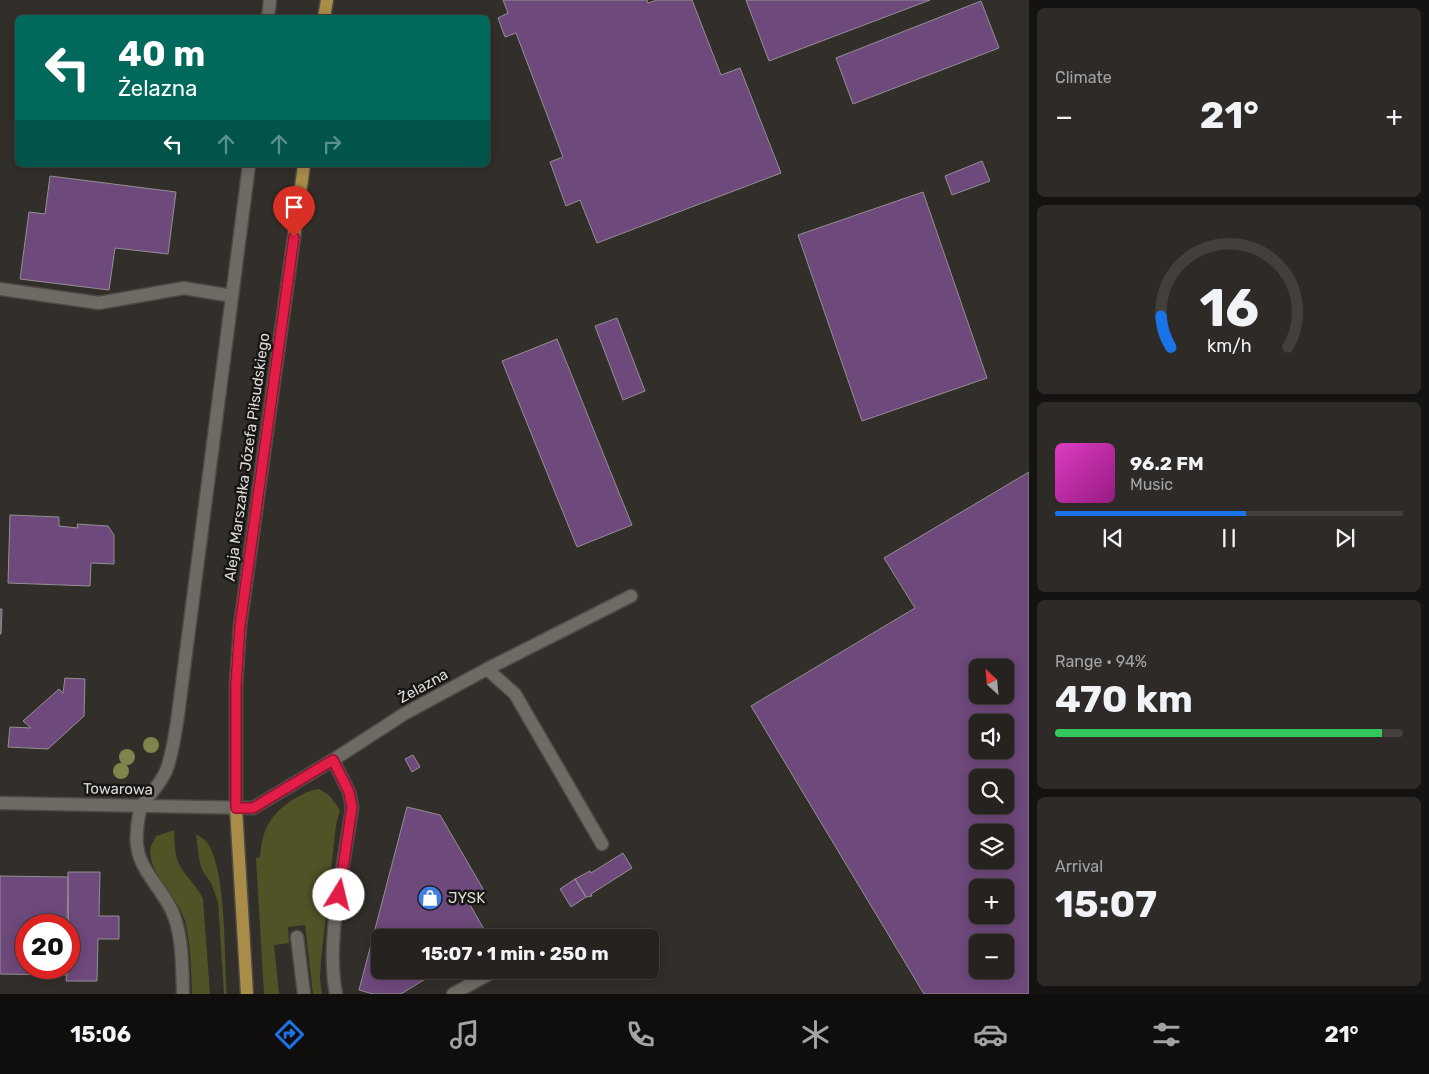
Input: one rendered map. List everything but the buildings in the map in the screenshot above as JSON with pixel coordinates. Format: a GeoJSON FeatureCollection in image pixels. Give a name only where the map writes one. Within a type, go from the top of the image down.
{"type":"FeatureCollection","features":[{"type":"Feature","properties":{"kind":"main road"},"geometry":{"type":"LineString","coordinates":[[324,15],[327,0]]}},
{"type":"Feature","properties":{"kind":"main road","name":"Aleja Marszałka Józefa Piłsudskiego"},"geometry":{"type":"LineString","coordinates":[[248,994],[236,808],[236,684],[240,626],[304,167]]}},
{"type":"Feature","properties":{"kind":"street"},"geometry":{"type":"LineString","coordinates":[[268,15],[270,0]]}},
{"type":"Feature","properties":{"kind":"street"},"geometry":{"type":"LineString","coordinates":[[184,994],[180,939],[177,926],[171,909],[139,860],[136,834],[142,806],[158,786],[166,772],[171,756],[249,167]]}},
{"type":"Feature","properties":{"kind":"street"},"geometry":{"type":"LineString","coordinates":[[0,289],[99,303],[184,288],[232,296]]}},
{"type":"Feature","properties":{"kind":"street","name":"Żelazna"},"geometry":{"type":"LineString","coordinates":[[236,808],[253,808],[333,760],[404,714],[487,669],[631,596]]}},
{"type":"Feature","properties":{"kind":"street"},"geometry":{"type":"LineString","coordinates":[[487,669],[515,694],[602,844]]}},
{"type":"Feature","properties":{"kind":"street"},"geometry":{"type":"LineString","coordinates":[[333,760],[349,792],[352,807],[333,930],[336,994]]}},
{"type":"Feature","properties":{"kind":"street","name":"Towarowa"},"geometry":{"type":"LineString","coordinates":[[0,803],[236,808]]}},
{"type":"Feature","properties":{"kind":"street"},"geometry":{"type":"LineString","coordinates":[[297,937],[304,994]]}},
{"type":"Feature","properties":{"kind":"street"},"geometry":{"type":"LineString","coordinates":[[453,994],[480,979]]}},
{"type":"Feature","properties":{"kind":"green space"},"geometry":{"type":"Polygon","coordinates":[[[319,789],[330,796],[340,810],[336,825],[321,960],[320,979],[322,994],[313,994],[305,925],[288,927],[289,943],[274,945],[279,994],[264,994],[256,858],[260,857],[265,831],[273,817],[300,795],[319,789]]]}},
{"type":"Feature","properties":{"kind":"green space"},"geometry":{"type":"Polygon","coordinates":[[[174,830],[178,862],[203,899],[210,994],[192,994],[190,948],[185,921],[182,912],[157,874],[150,855],[151,846],[156,836],[174,830]]]}},
{"type":"Feature","properties":{"kind":"green space"},"geometry":{"type":"Polygon","coordinates":[[[196,834],[206,841],[213,854],[218,871],[223,914],[227,994],[224,994],[218,902],[211,883],[202,870],[196,834]]]}},
{"type":"Feature","properties":{"kind":"place","name":"JYSK"},"geometry":{"type":"Point","coordinates":[430,898]}},
{"type":"Feature","properties":{"kind":"route"},"geometry":{"type":"LineString","coordinates":[[294,237],[240,626],[236,684],[236,808],[253,808],[333,760],[349,792],[352,807],[339,895]]}}]}
